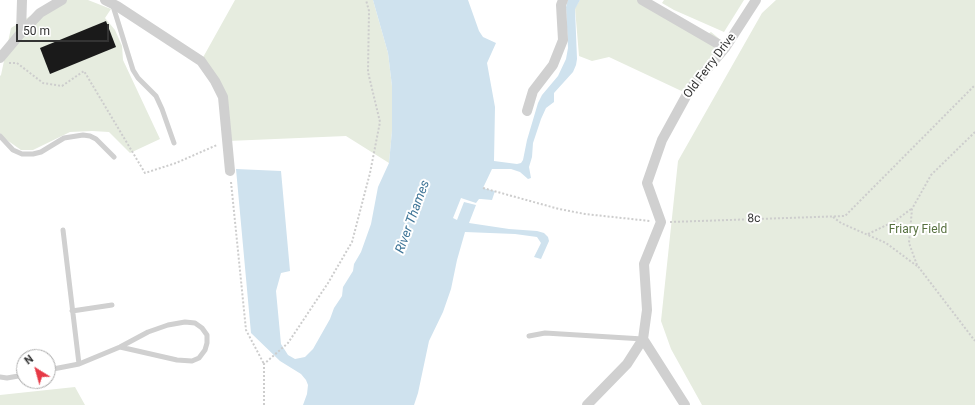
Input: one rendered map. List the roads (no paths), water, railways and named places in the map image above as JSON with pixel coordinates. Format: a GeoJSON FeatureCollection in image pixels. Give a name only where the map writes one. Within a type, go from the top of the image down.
{"type":"FeatureCollection","features":[{"type":"Feature","properties":{"kind":"street"},"geometry":{"type":"LineString","coordinates":[[21,33],[22,0]]}},
{"type":"Feature","properties":{"kind":"street"},"geometry":{"type":"LineString","coordinates":[[3,61],[21,33],[40,13],[62,0]]}},
{"type":"Feature","properties":{"kind":"street"},"geometry":{"type":"LineString","coordinates":[[527,111],[533,91],[553,65],[563,40],[561,5],[563,0]]}},
{"type":"Feature","properties":{"kind":"street"},"geometry":{"type":"LineString","coordinates":[[642,0],[725,48]]}},
{"type":"Feature","properties":{"kind":"street","name":"Old Ferry Drive"},"geometry":{"type":"LineString","coordinates":[[643,339],[647,310],[644,264],[661,222],[647,183],[662,140],[690,89],[725,48],[756,0]]}},
{"type":"Feature","properties":{"kind":"street"},"geometry":{"type":"LineString","coordinates":[[109,2],[201,61],[215,81],[223,98],[230,171]]}},
{"type":"Feature","properties":{"kind":"street"},"geometry":{"type":"LineString","coordinates":[[587,405],[627,364],[643,339],[685,405]]}},
{"type":"Feature","properties":{"kind":"lane"},"geometry":{"type":"LineString","coordinates":[[109,2],[133,70],[138,78],[156,96],[174,143]]}},
{"type":"Feature","properties":{"kind":"lane"},"geometry":{"type":"LineString","coordinates":[[0,136],[12,150],[22,154],[41,152],[64,138],[83,135],[90,136],[96,139],[114,157]]}},
{"type":"Feature","properties":{"kind":"lane"},"geometry":{"type":"LineString","coordinates":[[63,230],[79,364]]}},
{"type":"Feature","properties":{"kind":"lane"},"geometry":{"type":"LineString","coordinates":[[72,311],[112,305]]}},
{"type":"Feature","properties":{"kind":"lane"},"geometry":{"type":"LineString","coordinates":[[56,368],[79,364],[120,347],[148,332],[168,325],[185,322],[195,323],[202,328],[207,335],[205,350],[199,358],[192,361],[177,360],[120,347]]}},
{"type":"Feature","properties":{"kind":"lane"},"geometry":{"type":"LineString","coordinates":[[529,336],[544,333],[643,339]]}},
{"type":"Feature","properties":{"kind":"lane"},"geometry":{"type":"LineString","coordinates":[[0,377],[7,378],[16,376]]}},
{"type":"Feature","properties":{"kind":"water","name":"River Thames"},"geometry":{"type":"Polygon","coordinates":[[[373,0],[468,0],[479,31],[483,37],[496,43],[487,63],[495,107],[494,161],[517,164],[521,163],[523,160],[527,140],[538,103],[542,95],[558,76],[566,59],[568,48],[566,7],[568,0],[580,0],[575,9],[576,65],[573,72],[554,93],[554,102],[546,108],[541,119],[533,143],[532,157],[529,167],[531,178],[528,179],[520,172],[511,169],[492,169],[483,188],[495,191],[492,200],[479,199],[476,203],[461,198],[453,218],[457,220],[464,202],[476,205],[469,223],[509,229],[537,231],[544,233],[548,237],[549,241],[541,259],[534,257],[541,243],[537,237],[515,234],[465,232],[451,289],[443,312],[429,341],[414,405],[303,405],[307,394],[308,385],[306,380],[301,374],[280,361],[251,333],[236,169],[281,171],[290,271],[281,273],[276,291],[281,344],[288,355],[295,359],[305,357],[313,349],[330,319],[334,308],[342,296],[343,287],[353,271],[354,264],[361,252],[371,224],[378,187],[389,163],[392,131],[392,86],[388,53],[373,0]]]}},
{"type":"Feature","properties":{"kind":"park label","name":"Friary Field"},"geometry":{"type":"Point","coordinates":[918,230]}}]}
